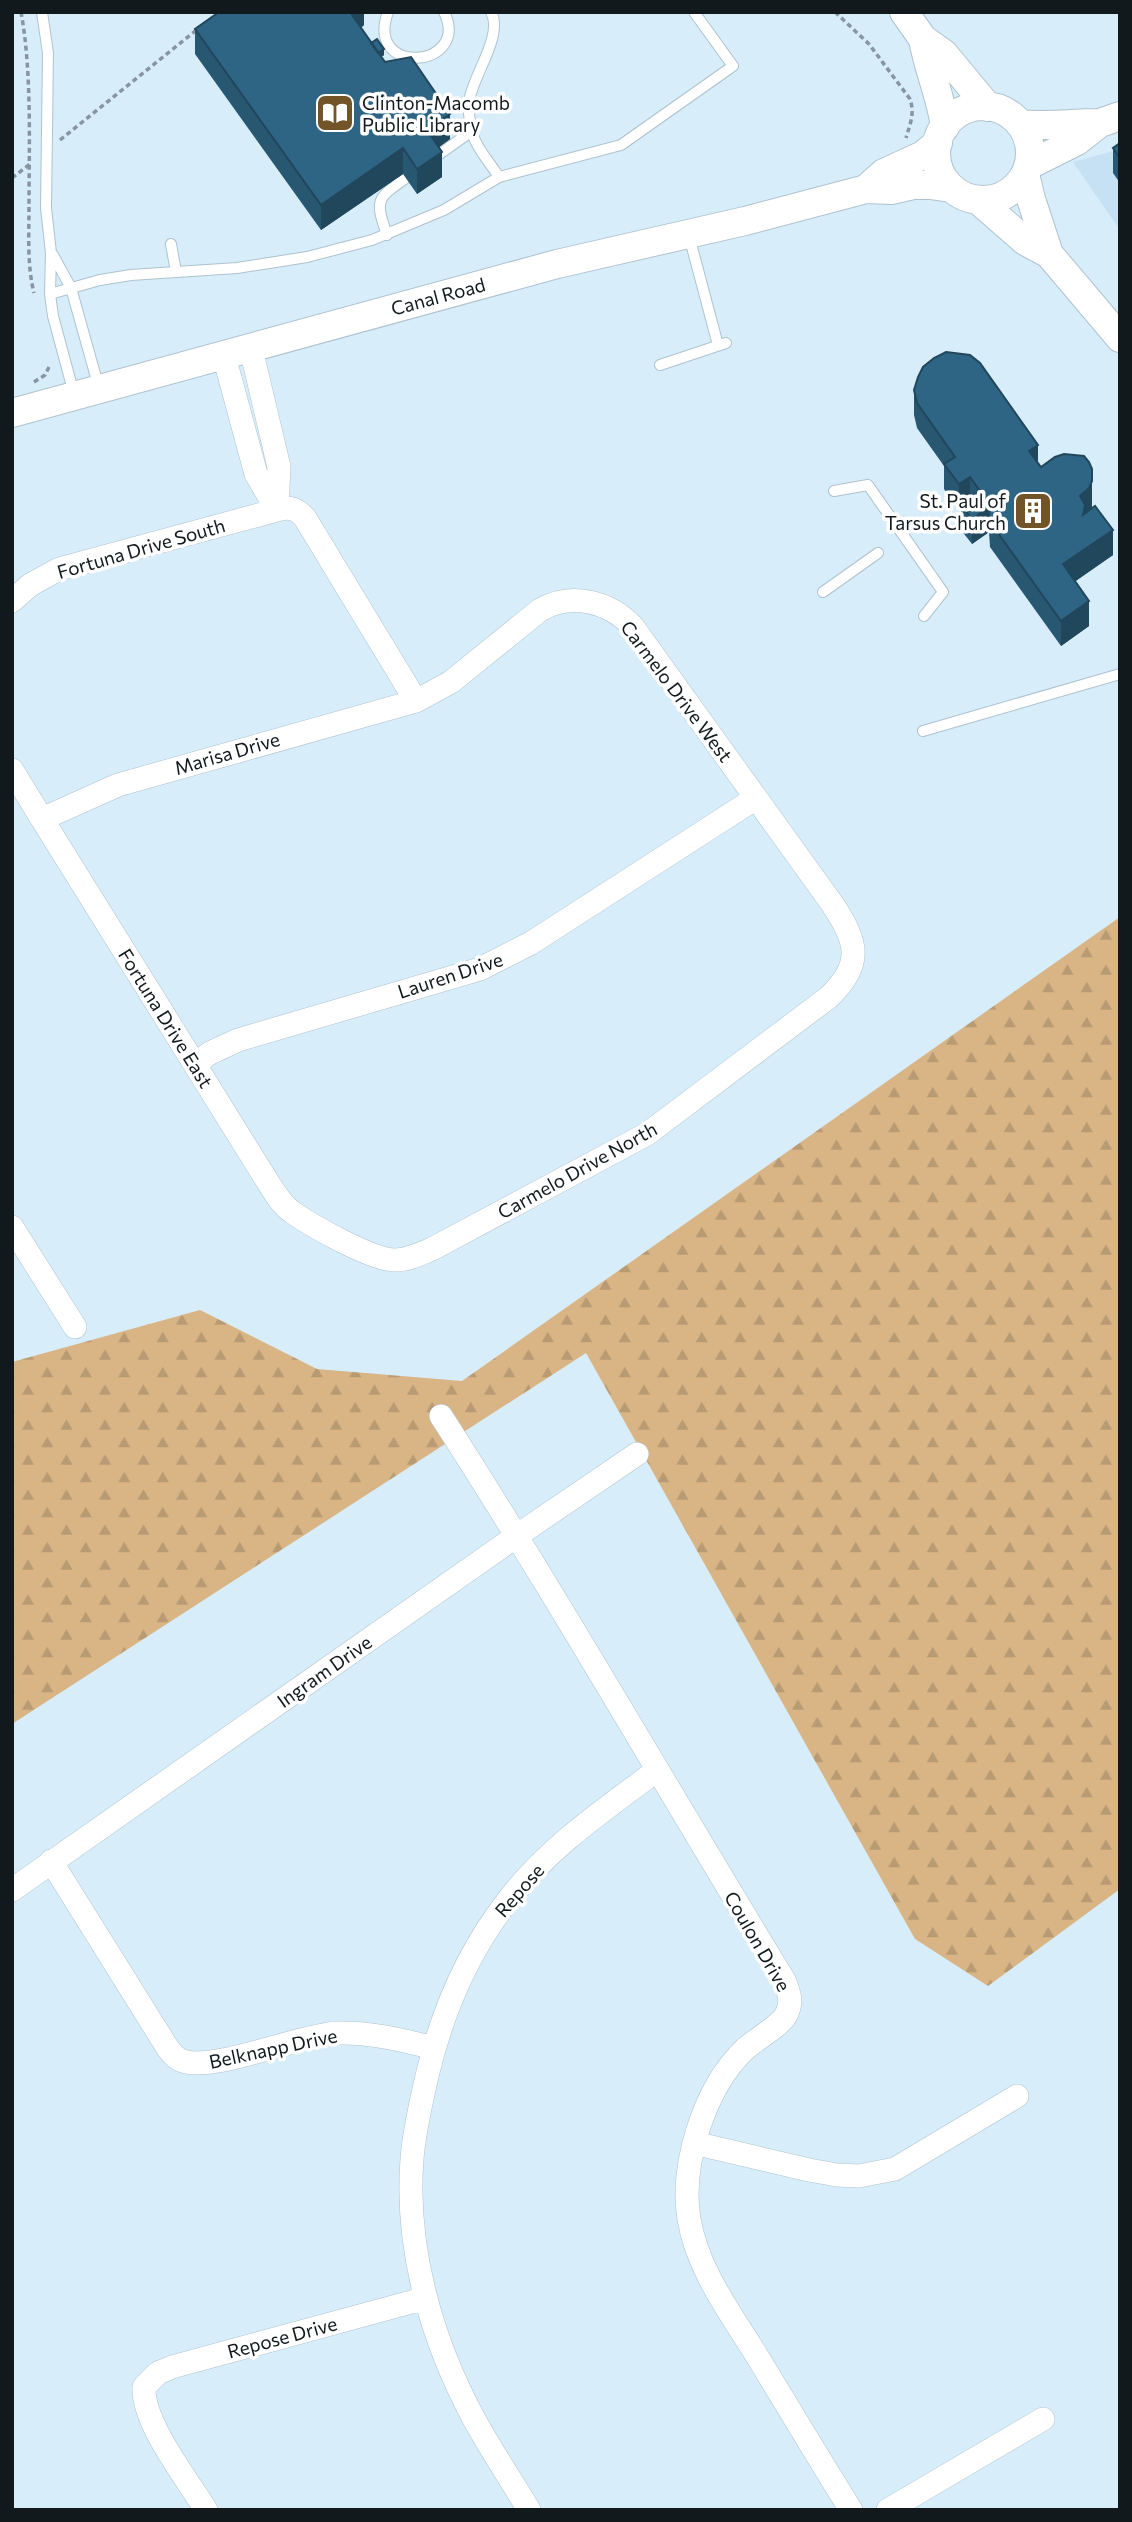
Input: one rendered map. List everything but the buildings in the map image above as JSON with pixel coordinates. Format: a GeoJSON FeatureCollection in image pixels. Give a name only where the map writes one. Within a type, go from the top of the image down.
{"type":"FeatureCollection","features":[{"type":"Feature","properties":{"kind":"street"},"geometry":{"type":"LineString","coordinates":[[904,12],[923,39],[944,54],[988,107]]}},
{"type":"Feature","properties":{"kind":"street"},"geometry":{"type":"LineString","coordinates":[[923,39],[927,65],[939,92],[941,134],[937,159],[941,175],[951,188],[968,198],[993,199],[1006,194],[1017,186],[1027,169],[1110,120]]}},
{"type":"Feature","properties":{"kind":"street"},"geometry":{"type":"LineString","coordinates":[[941,134],[957,115],[971,108],[988,107],[1011,115],[1020,124],[1029,144],[1027,169],[1031,199],[1049,254]]}},
{"type":"Feature","properties":{"kind":"street"},"geometry":{"type":"LineString","coordinates":[[1020,124],[1045,127],[1071,122],[1110,120]]}},
{"type":"Feature","properties":{"kind":"street","name":"Canal Road"},"geometry":{"type":"LineString","coordinates":[[866,189],[884,173],[909,162],[941,134]]}},
{"type":"Feature","properties":{"kind":"street","name":"Canal Road"},"geometry":{"type":"LineString","coordinates":[[12,414],[545,267],[866,189],[891,190],[913,185],[951,188]]}},
{"type":"Feature","properties":{"kind":"street"},"geometry":{"type":"LineString","coordinates":[[978,200],[1025,241],[1049,254],[1120,338]]}},
{"type":"Feature","properties":{"kind":"street"},"geometry":{"type":"LineString","coordinates":[[251,349],[279,467],[277,510]]}},
{"type":"Feature","properties":{"kind":"street"},"geometry":{"type":"LineString","coordinates":[[224,356],[256,474],[277,510]]}},
{"type":"Feature","properties":{"kind":"street"},"geometry":{"type":"LineString","coordinates":[[277,510],[291,508],[299,511],[305,518],[416,701]]}},
{"type":"Feature","properties":{"kind":"street","name":"Fortuna Drive South"},"geometry":{"type":"LineString","coordinates":[[12,601],[30,585],[59,569],[277,510]]}},
{"type":"Feature","properties":{"kind":"street","name":"Carmelo Drive West"},"geometry":{"type":"LineString","coordinates":[[416,701],[451,682],[548,605],[572,600],[597,604],[618,614],[633,627],[848,926],[853,946],[851,968]]}},
{"type":"Feature","properties":{"kind":"street","name":"Marisa Drive"},"geometry":{"type":"LineString","coordinates":[[42,820],[118,785],[416,701]]}},
{"type":"Feature","properties":{"kind":"street","name":"Fortuna Drive East"},"geometry":{"type":"LineString","coordinates":[[12,770],[283,1204],[291,1212],[345,1242]]}},
{"type":"Feature","properties":{"kind":"street","name":"Lauren Drive"},"geometry":{"type":"LineString","coordinates":[[195,1064],[210,1053],[238,1040],[468,973],[498,961],[531,943],[756,798]]}},
{"type":"Feature","properties":{"kind":"street","name":"Carmelo Drive North"},"geometry":{"type":"LineString","coordinates":[[345,1242],[382,1258],[394,1260],[419,1255],[571,1176],[658,1126],[830,997],[851,968]]}},
{"type":"Feature","properties":{"kind":"street"},"geometry":{"type":"LineString","coordinates":[[16,1239],[75,1327]]}},
{"type":"Feature","properties":{"kind":"street","name":"Coulon Drive"},"geometry":{"type":"LineString","coordinates":[[441,1416],[518,1535],[790,1995],[790,2004],[784,2019],[743,2051],[720,2079],[708,2103],[694,2143],[688,2186],[688,2217],[703,2263],[724,2302],[851,2510]]}},
{"type":"Feature","properties":{"kind":"street","name":"Ingram Drive"},"geometry":{"type":"LineString","coordinates":[[12,1890],[637,1454]]}},
{"type":"Feature","properties":{"kind":"street","name":"Repose"},"geometry":{"type":"LineString","coordinates":[[529,2510],[464,2398],[439,2339],[426,2298],[412,2224],[411,2185],[416,2123],[448,2004],[474,1949],[510,1897],[556,1848],[656,1771]]}},
{"type":"Feature","properties":{"kind":"street","name":"Belknapp Drive"},"geometry":{"type":"LineString","coordinates":[[51,1861],[167,2047],[183,2062],[198,2064],[219,2061],[309,2037],[335,2033],[360,2033],[434,2048]]}},
{"type":"Feature","properties":{"kind":"street"},"geometry":{"type":"LineString","coordinates":[[694,2143],[809,2170],[859,2176],[895,2169],[1017,2096]]}},
{"type":"Feature","properties":{"kind":"street","name":"Repose Drive"},"geometry":{"type":"LineString","coordinates":[[206,2510],[146,2409],[145,2387],[158,2373],[426,2298]]}},
{"type":"Feature","properties":{"kind":"street"},"geometry":{"type":"LineString","coordinates":[[888,2510],[1042,2419]]}},
{"type":"Feature","properties":{"kind":"lane"},"geometry":{"type":"LineString","coordinates":[[42,12],[48,53],[46,208],[51,253],[50,294],[53,316],[87,393]]}},
{"type":"Feature","properties":{"kind":"lane"},"geometry":{"type":"LineString","coordinates":[[388,12],[384,22],[388,43],[394,51],[414,60],[425,59],[442,47],[449,27],[444,12]]}},
{"type":"Feature","properties":{"kind":"lane"},"geometry":{"type":"LineString","coordinates":[[491,12],[494,16],[494,32],[469,101],[473,138],[499,177]]}},
{"type":"Feature","properties":{"kind":"lane"},"geometry":{"type":"LineString","coordinates":[[50,294],[121,277],[237,268],[307,257],[387,235],[444,210],[499,177],[621,145],[733,66],[695,12]]}},
{"type":"Feature","properties":{"kind":"lane"},"geometry":{"type":"LineString","coordinates":[[430,160],[472,131]]}},
{"type":"Feature","properties":{"kind":"lane"},"geometry":{"type":"LineString","coordinates":[[387,235],[379,205],[383,194],[406,178]]}},
{"type":"Feature","properties":{"kind":"lane"},"geometry":{"type":"LineString","coordinates":[[660,365],[722,344],[689,234]]}},
{"type":"Feature","properties":{"kind":"lane"},"geometry":{"type":"LineString","coordinates":[[171,244],[176,272]]}},
{"type":"Feature","properties":{"kind":"lane"},"geometry":{"type":"LineString","coordinates":[[51,253],[71,288],[87,393]]}},
{"type":"Feature","properties":{"kind":"lane"},"geometry":{"type":"LineString","coordinates":[[834,491],[868,485],[943,592],[924,616]]}},
{"type":"Feature","properties":{"kind":"lane"},"geometry":{"type":"LineString","coordinates":[[823,592],[878,553]]}},
{"type":"Feature","properties":{"kind":"lane"},"geometry":{"type":"LineString","coordinates":[[923,731],[1120,674]]}},
{"type":"Feature","properties":{"kind":"path"},"geometry":{"type":"LineString","coordinates":[[835,12],[869,44],[910,99],[913,109],[907,147]]}},
{"type":"Feature","properties":{"kind":"path"},"geometry":{"type":"LineString","coordinates":[[60,140],[202,26]]}},
{"type":"Feature","properties":{"kind":"path"},"geometry":{"type":"LineString","coordinates":[[12,178],[35,160]]}},
{"type":"Feature","properties":{"kind":"shaded area"},"geometry":{"type":"Polygon","coordinates":[[[1120,149],[1120,230],[1073,162],[1120,149]]]}},
{"type":"Feature","properties":{"kind":"green space"},"geometry":{"type":"Polygon","coordinates":[[[1120,917],[1120,1889],[988,1986],[915,1939],[586,1353],[12,1724],[12,1362],[200,1310],[317,1369],[462,1381],[1120,917]]]}},
{"type":"Feature","properties":{"kind":"place","name":"Clinton-Macomb Public Library"},"geometry":{"type":"Point","coordinates":[335,113]}},
{"type":"Feature","properties":{"kind":"place","name":"St. Paul of Tarsus Church"},"geometry":{"type":"Point","coordinates":[1033,511]}}]}
